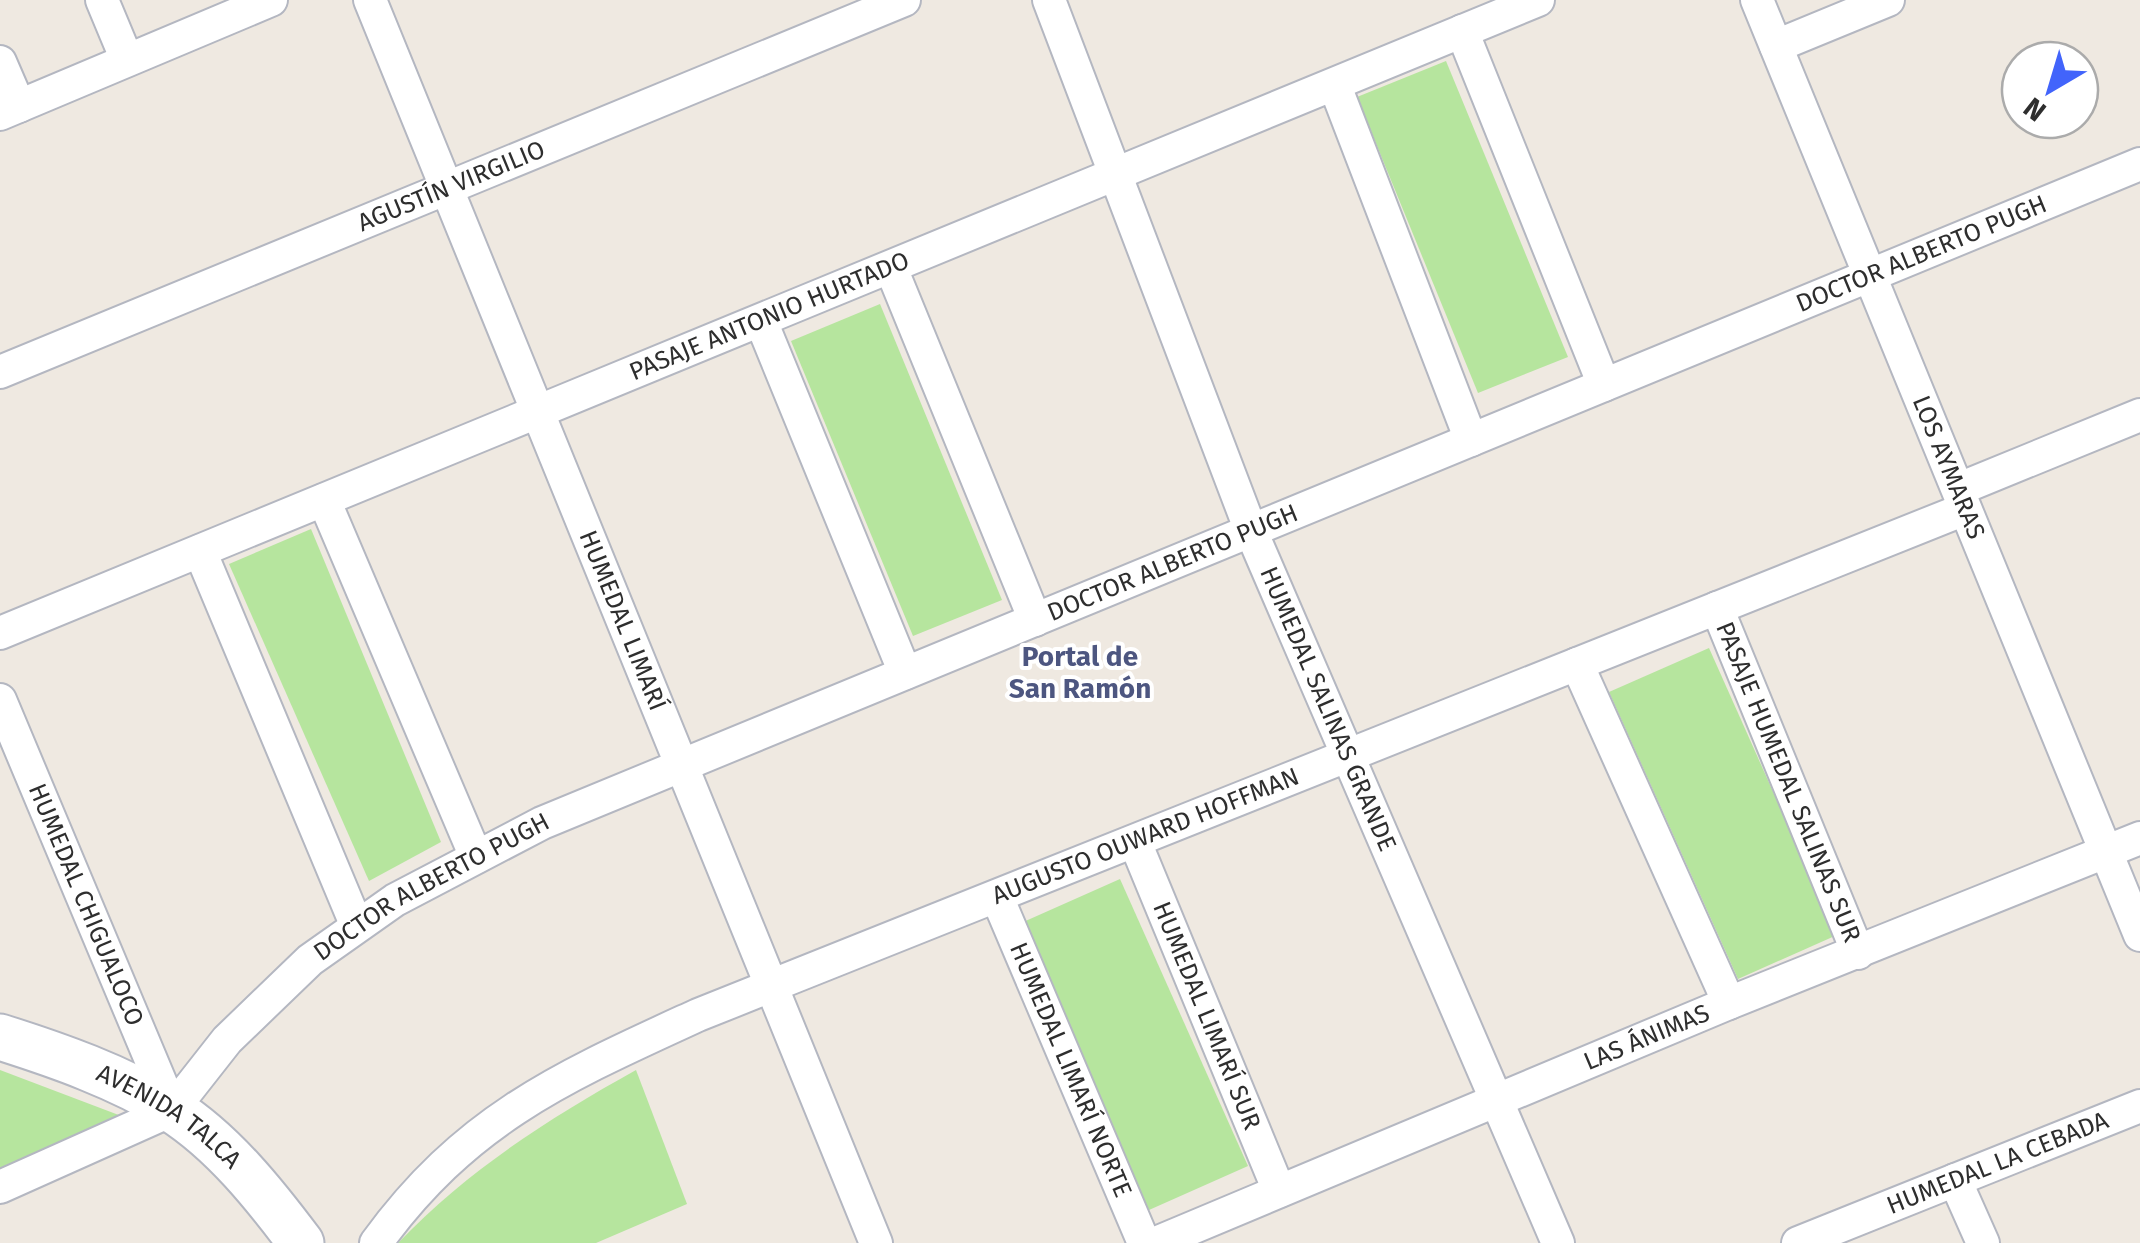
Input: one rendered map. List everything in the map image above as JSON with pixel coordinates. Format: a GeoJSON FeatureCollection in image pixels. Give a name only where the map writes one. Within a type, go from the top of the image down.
{"type":"FeatureCollection","features":[{"type":"Feature","properties":{"kind":"main road","name":"AVENIDA TALCA"},"geometry":{"type":"LineString","coordinates":[[0,1037],[59,1056],[172,1110],[266,1196],[301,1243]]}},
{"type":"Feature","properties":{"kind":"street"},"geometry":{"type":"LineString","coordinates":[[102,0],[127,60]]}},
{"type":"Feature","properties":{"kind":"street"},"geometry":{"type":"LineString","coordinates":[[0,62],[9,110],[271,0]]}},
{"type":"Feature","properties":{"kind":"street","name":"HUMEDAL LIMARÍ"},"geometry":{"type":"LineString","coordinates":[[370,0],[876,1243]]}},
{"type":"Feature","properties":{"kind":"street","name":"AGUSTÍN VIRGILIO"},"geometry":{"type":"LineString","coordinates":[[0,372],[904,0]]}},
{"type":"Feature","properties":{"kind":"street","name":"HUMEDAL SALINAS GRANDE"},"geometry":{"type":"LineString","coordinates":[[1048,0],[1251,530],[1558,1243]]}},
{"type":"Feature","properties":{"kind":"street","name":"PASAJE ANTONIO HURTADO"},"geometry":{"type":"LineString","coordinates":[[0,633],[1538,0]]}},
{"type":"Feature","properties":{"kind":"street","name":"LOS AYMARAS"},"geometry":{"type":"LineString","coordinates":[[1757,0],[2140,935]]}},
{"type":"Feature","properties":{"kind":"street"},"geometry":{"type":"LineString","coordinates":[[1776,46],[1888,0]]}},
{"type":"Feature","properties":{"kind":"street"},"geometry":{"type":"LineString","coordinates":[[1462,32],[1604,385]]}},
{"type":"Feature","properties":{"kind":"street"},"geometry":{"type":"LineString","coordinates":[[1334,86],[1471,440]]}},
{"type":"Feature","properties":{"kind":"street","name":"DOCTOR ALBERTO PUGH"},"geometry":{"type":"LineString","coordinates":[[0,1187],[172,1110],[207,1063],[267,998],[356,924],[476,857],[594,800],[2140,164]]}},
{"type":"Feature","properties":{"kind":"street"},"geometry":{"type":"LineString","coordinates":[[891,268],[1035,620]]}},
{"type":"Feature","properties":{"kind":"street"},"geometry":{"type":"LineString","coordinates":[[761,321],[905,673]]}},
{"type":"Feature","properties":{"kind":"street","name":"AUGUSTO OUWARD HOFFMAN"},"geometry":{"type":"LineString","coordinates":[[376,1243],[398,1212],[467,1142],[543,1088],[698,1015],[1718,608],[2140,415]]}},
{"type":"Feature","properties":{"kind":"street"},"geometry":{"type":"LineString","coordinates":[[324,500],[476,857]]}},
{"type":"Feature","properties":{"kind":"street"},"geometry":{"type":"LineString","coordinates":[[200,551],[356,924]]}},
{"type":"Feature","properties":{"kind":"street","name":"PASAJE HUMEDAL SALINAS SUR"},"geometry":{"type":"LineString","coordinates":[[1718,608],[1858,953]]}},
{"type":"Feature","properties":{"kind":"street"},"geometry":{"type":"LineString","coordinates":[[1577,664],[1729,1003]]}},
{"type":"Feature","properties":{"kind":"street","name":"HUMEDAL CHIGUALOCO"},"geometry":{"type":"LineString","coordinates":[[0,700],[172,1110]]}},
{"type":"Feature","properties":{"kind":"street","name":"LAS ÁNIMAS"},"geometry":{"type":"LineString","coordinates":[[1156,1243],[1729,1003],[2140,838]]}},
{"type":"Feature","properties":{"kind":"street","name":"HUMEDAL LIMARÍ SUR"},"geometry":{"type":"LineString","coordinates":[[1134,842],[1279,1191]]}},
{"type":"Feature","properties":{"kind":"street","name":"HUMEDAL LIMARÍ NORTE"},"geometry":{"type":"LineString","coordinates":[[997,897],[1144,1243]]}},
{"type":"Feature","properties":{"kind":"street","name":"HUMEDAL LA CEBADA"},"geometry":{"type":"LineString","coordinates":[[1816,1240],[2140,1106]]}},
{"type":"Feature","properties":{"kind":"street"},"geometry":{"type":"LineString","coordinates":[[1955,1180],[1983,1243]]}},
{"type":"Feature","properties":{"kind":"green space"},"geometry":{"type":"Polygon","coordinates":[[[1446,61],[1568,357],[1478,393],[1357,97],[1446,61]]]}},
{"type":"Feature","properties":{"kind":"green space"},"geometry":{"type":"Polygon","coordinates":[[[880,304],[1002,600],[913,636],[791,341],[880,304]]]}},
{"type":"Feature","properties":{"kind":"green space"},"geometry":{"type":"Polygon","coordinates":[[[311,529],[441,842],[369,881],[229,564],[311,529]]]}},
{"type":"Feature","properties":{"kind":"green space"},"geometry":{"type":"Polygon","coordinates":[[[1709,648],[1837,935],[1738,979],[1609,692],[1709,648]]]}},
{"type":"Feature","properties":{"kind":"green space"},"geometry":{"type":"Polygon","coordinates":[[[1120,879],[1248,1166],[1149,1210],[1021,923],[1120,879]]]}},
{"type":"Feature","properties":{"kind":"green space"},"geometry":{"type":"Polygon","coordinates":[[[0,1070],[124,1117],[0,1168],[0,1070]]]}},
{"type":"Feature","properties":{"kind":"green space"},"geometry":{"type":"Polygon","coordinates":[[[636,1070],[687,1204],[596,1243],[398,1243],[481,1169],[572,1107],[636,1070]]]}},
{"type":"Feature","properties":{"kind":"district","name":"Portal de San Ramón"},"geometry":{"type":"Point","coordinates":[1080,672]}}]}
